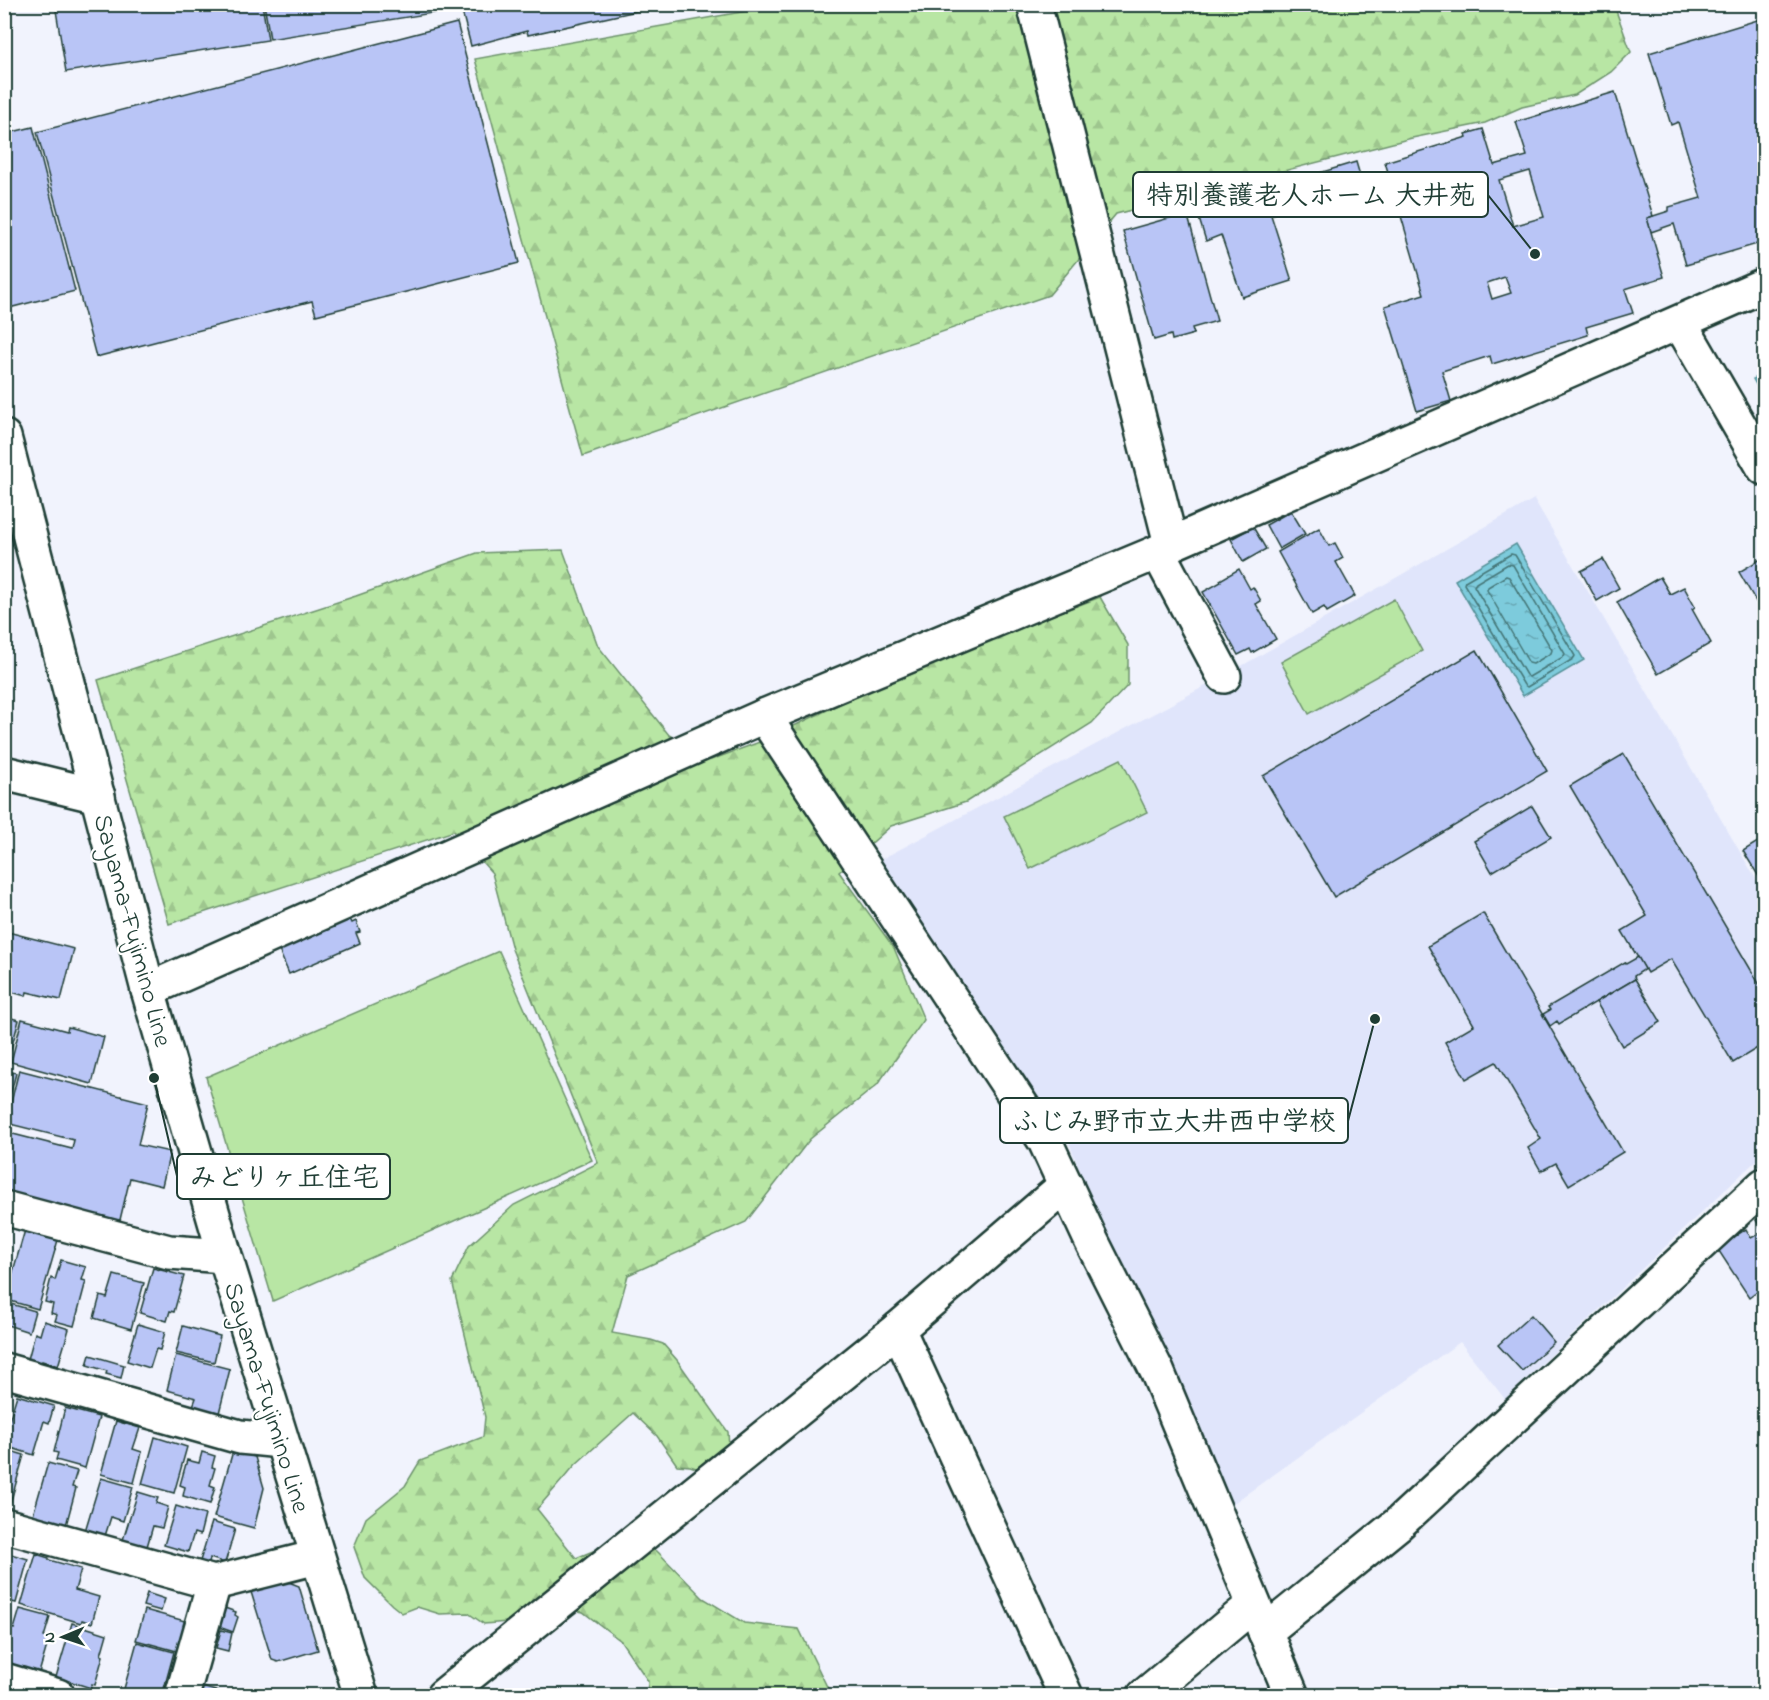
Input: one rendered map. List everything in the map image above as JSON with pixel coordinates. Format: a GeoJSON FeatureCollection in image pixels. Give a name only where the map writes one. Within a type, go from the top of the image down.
{"type":"FeatureCollection","features":[{"type":"Feature","properties":{"kind":"street"},"geometry":{"type":"LineString","coordinates":[[1034,4],[1165,548],[1224,676]]}},
{"type":"Feature","properties":{"kind":"street"},"geometry":{"type":"LineString","coordinates":[[148,990],[764,716],[1165,548],[1764,285]]}},
{"type":"Feature","properties":{"kind":"street"},"geometry":{"type":"LineString","coordinates":[[1680,323],[1764,468]]}},
{"type":"Feature","properties":{"kind":"street","name":"Sayama-Fujimino Line"},"geometry":{"type":"LineString","coordinates":[[4,437],[148,990],[225,1256],[361,1695]]}},
{"type":"Feature","properties":{"kind":"street"},"geometry":{"type":"LineString","coordinates":[[764,716],[1045,1141],[1157,1371],[1292,1695]]}},
{"type":"Feature","properties":{"kind":"street"},"geometry":{"type":"LineString","coordinates":[[4,773],[98,796]]}},
{"type":"Feature","properties":{"kind":"street"},"geometry":{"type":"LineString","coordinates":[[443,1695],[898,1329],[1066,1185]]}},
{"type":"Feature","properties":{"kind":"street"},"geometry":{"type":"LineString","coordinates":[[1144,1695],[1398,1524],[1764,1185]]}},
{"type":"Feature","properties":{"kind":"street"},"geometry":{"type":"LineString","coordinates":[[4,1208],[169,1252],[225,1256]]}},
{"type":"Feature","properties":{"kind":"street"},"geometry":{"type":"LineString","coordinates":[[898,1329],[1066,1695]]}},
{"type":"Feature","properties":{"kind":"street"},"geometry":{"type":"LineString","coordinates":[[4,1370],[240,1437],[281,1441]]}},
{"type":"Feature","properties":{"kind":"street"},"geometry":{"type":"LineString","coordinates":[[4,1525],[214,1583],[317,1557]]}},
{"type":"Feature","properties":{"kind":"street"},"geometry":{"type":"LineString","coordinates":[[182,1695],[214,1583]]}},
{"type":"Feature","properties":{"kind":"street"},"geometry":{"type":"LineString","coordinates":[[4,1680],[58,1695]]}},
{"type":"Feature","properties":{"kind":"shaded area"},"geometry":{"type":"Polygon","coordinates":[[[1534,499],[1764,893],[1764,1153],[1505,1399],[1460,1342],[1231,1505],[1191,1405],[1093,1205],[1070,1145],[878,861],[1224,676],[1534,499]]]}},
{"type":"Feature","properties":{"kind":"green space"},"geometry":{"type":"Polygon","coordinates":[[[787,4],[1620,5],[1615,8],[1631,52],[1611,72],[1575,95],[1522,107],[1485,123],[1412,138],[1116,214],[1049,295],[583,456],[475,59],[787,4]]]}},
{"type":"Feature","properties":{"kind":"green space"},"geometry":{"type":"Polygon","coordinates":[[[563,550],[598,646],[669,735],[711,760],[765,740],[910,670],[1100,597],[1128,645],[1128,685],[1092,723],[966,802],[891,826],[839,872],[894,948],[924,1020],[877,1085],[810,1139],[746,1222],[628,1275],[612,1333],[663,1344],[728,1432],[729,1446],[705,1471],[677,1465],[657,1436],[633,1413],[576,1464],[537,1509],[576,1558],[627,1537],[658,1552],[703,1598],[744,1623],[799,1629],[831,1695],[647,1695],[648,1681],[621,1641],[583,1612],[545,1604],[508,1622],[484,1624],[468,1613],[440,1614],[417,1607],[402,1613],[365,1578],[354,1547],[366,1518],[405,1486],[420,1461],[483,1437],[485,1417],[452,1281],[469,1246],[514,1205],[598,1163],[512,949],[492,873],[454,831],[169,924],[98,680],[356,596],[477,553],[563,550]]]}},
{"type":"Feature","properties":{"kind":"green space"},"geometry":{"type":"Polygon","coordinates":[[[1394,599],[1422,651],[1309,714],[1281,662],[1394,599]]]}},
{"type":"Feature","properties":{"kind":"green space"},"geometry":{"type":"Polygon","coordinates":[[[1121,759],[1147,812],[1030,869],[1004,816],[1121,759]]]}},
{"type":"Feature","properties":{"kind":"green space"},"geometry":{"type":"Polygon","coordinates":[[[499,951],[592,1160],[273,1301],[206,1077],[499,951]]]}},
{"type":"Feature","properties":{"kind":"water"},"geometry":{"type":"Polygon","coordinates":[[[1764,374],[1764,399],[1753,379],[1764,374]]]}},
{"type":"Feature","properties":{"kind":"water"},"geometry":{"type":"Polygon","coordinates":[[[1516,544],[1584,660],[1523,696],[1455,580],[1516,544]]]}},
{"type":"Feature","properties":{"kind":"building"},"geometry":{"type":"Polygon","coordinates":[[[55,4],[262,4],[268,40],[66,72],[55,4]]]}},
{"type":"Feature","properties":{"kind":"building"},"geometry":{"type":"Polygon","coordinates":[[[264,4],[444,4],[445,11],[270,39],[264,4]]]}},
{"type":"Feature","properties":{"kind":"building"},"geometry":{"type":"Polygon","coordinates":[[[460,4],[668,4],[528,35],[527,31],[471,46],[460,4]]]}},
{"type":"Feature","properties":{"kind":"building"},"geometry":{"type":"Polygon","coordinates":[[[1764,18],[1764,242],[1686,265],[1674,224],[1651,232],[1647,218],[1669,211],[1669,207],[1701,198],[1678,122],[1671,125],[1649,53],[1764,18]]]}},
{"type":"Feature","properties":{"kind":"building"},"geometry":{"type":"Polygon","coordinates":[[[457,23],[519,263],[316,315],[312,301],[96,357],[37,132],[457,23]]]}},
{"type":"Feature","properties":{"kind":"building"},"geometry":{"type":"Polygon","coordinates":[[[1615,92],[1653,216],[1647,218],[1664,277],[1625,289],[1633,313],[1586,327],[1588,335],[1492,364],[1490,356],[1442,371],[1451,401],[1417,411],[1385,306],[1424,294],[1385,162],[1467,137],[1466,134],[1483,129],[1494,165],[1527,156],[1516,122],[1615,92]],[[1530,171],[1499,180],[1513,226],[1544,217],[1530,171]],[[1505,277],[1487,283],[1492,299],[1511,293],[1505,277]]]}},
{"type":"Feature","properties":{"kind":"building"},"geometry":{"type":"Polygon","coordinates":[[[33,127],[75,291],[9,308],[4,289],[4,134],[33,127]]]}},
{"type":"Feature","properties":{"kind":"building"},"geometry":{"type":"Polygon","coordinates":[[[1356,162],[1364,189],[1304,206],[1296,180],[1356,162]]]}},
{"type":"Feature","properties":{"kind":"building"},"geometry":{"type":"Polygon","coordinates":[[[1270,185],[1279,212],[1271,215],[1292,281],[1242,297],[1221,235],[1206,241],[1196,209],[1270,185]]]}},
{"type":"Feature","properties":{"kind":"building"},"geometry":{"type":"Polygon","coordinates":[[[1187,213],[1217,321],[1192,328],[1194,334],[1172,340],[1171,335],[1154,340],[1123,231],[1187,213]]]}},
{"type":"Feature","properties":{"kind":"building"},"geometry":{"type":"Polygon","coordinates":[[[1291,511],[1305,534],[1279,549],[1266,525],[1291,511]]]}},
{"type":"Feature","properties":{"kind":"building"},"geometry":{"type":"Polygon","coordinates":[[[1253,527],[1266,549],[1243,562],[1231,539],[1253,527]]]}},
{"type":"Feature","properties":{"kind":"building"},"geometry":{"type":"Polygon","coordinates":[[[1319,528],[1329,546],[1335,543],[1343,558],[1336,562],[1355,596],[1327,612],[1324,607],[1312,614],[1278,552],[1319,528]]]}},
{"type":"Feature","properties":{"kind":"building"},"geometry":{"type":"Polygon","coordinates":[[[1764,557],[1764,611],[1762,612],[1739,572],[1764,557]]]}},
{"type":"Feature","properties":{"kind":"building"},"geometry":{"type":"Polygon","coordinates":[[[1603,559],[1619,588],[1597,601],[1581,571],[1603,559]]]}},
{"type":"Feature","properties":{"kind":"building"},"geometry":{"type":"Polygon","coordinates":[[[1239,569],[1250,589],[1253,587],[1261,601],[1256,604],[1276,639],[1252,653],[1250,649],[1238,655],[1203,592],[1239,569]]]}},
{"type":"Feature","properties":{"kind":"building"},"geometry":{"type":"Polygon","coordinates":[[[1660,577],[1670,594],[1684,587],[1695,607],[1692,609],[1711,643],[1658,674],[1617,602],[1660,577]]]}},
{"type":"Feature","properties":{"kind":"building"},"geometry":{"type":"Polygon","coordinates":[[[1477,650],[1547,771],[1334,897],[1263,776],[1477,650]]]}},
{"type":"Feature","properties":{"kind":"building"},"geometry":{"type":"Polygon","coordinates":[[[1624,754],[1764,992],[1764,1044],[1733,1063],[1671,959],[1647,973],[1622,931],[1647,916],[1570,786],[1624,754]]]}},
{"type":"Feature","properties":{"kind":"building"},"geometry":{"type":"Polygon","coordinates":[[[1532,806],[1551,837],[1492,872],[1474,841],[1532,806]]]}},
{"type":"Feature","properties":{"kind":"building"},"geometry":{"type":"Polygon","coordinates":[[[1764,838],[1764,878],[1761,880],[1743,851],[1764,838]]]}},
{"type":"Feature","properties":{"kind":"building"},"geometry":{"type":"Polygon","coordinates":[[[1483,913],[1623,1152],[1569,1185],[1556,1163],[1541,1171],[1528,1148],[1541,1139],[1496,1062],[1466,1079],[1445,1042],[1474,1025],[1428,946],[1483,913]]]}},
{"type":"Feature","properties":{"kind":"building"},"geometry":{"type":"Polygon","coordinates":[[[349,917],[352,923],[356,921],[360,932],[356,933],[360,943],[289,974],[278,948],[349,917]]]}},
{"type":"Feature","properties":{"kind":"building"},"geometry":{"type":"Polygon","coordinates":[[[4,931],[74,949],[61,1000],[27,992],[26,996],[4,990],[4,931]]]}},
{"type":"Feature","properties":{"kind":"building"},"geometry":{"type":"Polygon","coordinates":[[[1638,957],[1645,969],[1634,976],[1635,979],[1559,1024],[1557,1021],[1550,1026],[1543,1014],[1550,1010],[1548,1007],[1625,962],[1626,964],[1638,957]]]}},
{"type":"Feature","properties":{"kind":"building"},"geometry":{"type":"Polygon","coordinates":[[[1635,979],[1661,1022],[1622,1046],[1596,1002],[1635,979]]]}},
{"type":"Feature","properties":{"kind":"building"},"geometry":{"type":"Polygon","coordinates":[[[4,1016],[19,1020],[8,1060],[4,1059],[4,1016]]]}},
{"type":"Feature","properties":{"kind":"building"},"geometry":{"type":"Polygon","coordinates":[[[22,1019],[67,1031],[68,1027],[104,1037],[92,1084],[11,1062],[22,1019]]]}},
{"type":"Feature","properties":{"kind":"building"},"geometry":{"type":"Polygon","coordinates":[[[4,1070],[16,1073],[4,1118],[4,1070]]]}},
{"type":"Feature","properties":{"kind":"building"},"geometry":{"type":"Polygon","coordinates":[[[19,1070],[148,1103],[138,1145],[170,1152],[162,1186],[130,1178],[119,1224],[4,1195],[5,1132],[72,1149],[74,1140],[6,1123],[19,1070]]]}},
{"type":"Feature","properties":{"kind":"building"},"geometry":{"type":"Polygon","coordinates":[[[1764,1215],[1764,1233],[1756,1220],[1764,1215]]]}},
{"type":"Feature","properties":{"kind":"building"},"geometry":{"type":"Polygon","coordinates":[[[1746,1229],[1751,1238],[1760,1233],[1764,1240],[1764,1302],[1757,1291],[1749,1297],[1717,1248],[1746,1229]]]}},
{"type":"Feature","properties":{"kind":"building"},"geometry":{"type":"Polygon","coordinates":[[[25,1230],[58,1240],[38,1309],[7,1300],[9,1293],[7,1292],[25,1230]]]}},
{"type":"Feature","properties":{"kind":"building"},"geometry":{"type":"Polygon","coordinates":[[[61,1260],[86,1267],[82,1280],[86,1281],[74,1326],[55,1321],[57,1315],[51,1313],[53,1304],[45,1302],[51,1278],[55,1280],[61,1260]]]}},
{"type":"Feature","properties":{"kind":"building"},"geometry":{"type":"Polygon","coordinates":[[[153,1268],[184,1276],[174,1312],[170,1311],[167,1321],[140,1313],[153,1268]]]}},
{"type":"Feature","properties":{"kind":"building"},"geometry":{"type":"Polygon","coordinates":[[[114,1275],[144,1283],[131,1329],[94,1318],[100,1296],[107,1298],[114,1275]]]}},
{"type":"Feature","properties":{"kind":"building"},"geometry":{"type":"Polygon","coordinates":[[[4,1302],[35,1311],[29,1332],[4,1324],[4,1302]]]}},
{"type":"Feature","properties":{"kind":"building"},"geometry":{"type":"Polygon","coordinates":[[[1531,1315],[1554,1342],[1522,1371],[1498,1345],[1531,1315]]]}},
{"type":"Feature","properties":{"kind":"building"},"geometry":{"type":"Polygon","coordinates":[[[44,1321],[69,1329],[58,1366],[42,1361],[40,1367],[27,1363],[35,1333],[40,1335],[44,1321]]]}},
{"type":"Feature","properties":{"kind":"building"},"geometry":{"type":"Polygon","coordinates":[[[138,1324],[165,1332],[160,1350],[156,1349],[150,1368],[127,1361],[138,1324]]]}},
{"type":"Feature","properties":{"kind":"building"},"geometry":{"type":"Polygon","coordinates":[[[183,1326],[220,1336],[214,1362],[176,1353],[183,1326]]]}},
{"type":"Feature","properties":{"kind":"building"},"geometry":{"type":"Polygon","coordinates":[[[90,1355],[124,1365],[121,1378],[87,1365],[90,1355]]]}},
{"type":"Feature","properties":{"kind":"building"},"geometry":{"type":"Polygon","coordinates":[[[176,1355],[230,1369],[219,1413],[193,1406],[196,1398],[167,1390],[176,1355]]]}},
{"type":"Feature","properties":{"kind":"building"},"geometry":{"type":"Polygon","coordinates":[[[17,1395],[54,1406],[49,1423],[44,1421],[34,1455],[8,1447],[11,1439],[4,1437],[17,1395]]]}},
{"type":"Feature","properties":{"kind":"building"},"geometry":{"type":"Polygon","coordinates":[[[65,1408],[99,1417],[85,1468],[56,1460],[58,1453],[54,1452],[65,1408]]]}},
{"type":"Feature","properties":{"kind":"building"},"geometry":{"type":"Polygon","coordinates":[[[116,1421],[140,1428],[133,1449],[142,1452],[134,1483],[101,1474],[116,1421]]]}},
{"type":"Feature","properties":{"kind":"building"},"geometry":{"type":"Polygon","coordinates":[[[155,1437],[187,1447],[174,1493],[142,1484],[155,1437]]]}},
{"type":"Feature","properties":{"kind":"building"},"geometry":{"type":"Polygon","coordinates":[[[4,1449],[24,1455],[10,1504],[4,1502],[4,1449]]]}},
{"type":"Feature","properties":{"kind":"building"},"geometry":{"type":"Polygon","coordinates":[[[233,1451],[255,1457],[264,1488],[254,1528],[214,1517],[233,1451]]]}},
{"type":"Feature","properties":{"kind":"building"},"geometry":{"type":"Polygon","coordinates":[[[202,1452],[215,1456],[212,1467],[215,1468],[210,1485],[215,1487],[210,1504],[183,1496],[185,1487],[180,1485],[187,1460],[199,1463],[202,1452]]]}},
{"type":"Feature","properties":{"kind":"building"},"geometry":{"type":"Polygon","coordinates":[[[48,1463],[77,1471],[72,1487],[76,1488],[65,1529],[41,1522],[42,1517],[33,1515],[48,1463]]]}},
{"type":"Feature","properties":{"kind":"building"},"geometry":{"type":"Polygon","coordinates":[[[101,1478],[133,1487],[123,1521],[111,1517],[105,1536],[85,1531],[101,1478]]]}},
{"type":"Feature","properties":{"kind":"building"},"geometry":{"type":"Polygon","coordinates":[[[138,1492],[158,1498],[156,1503],[168,1507],[162,1528],[153,1526],[146,1550],[122,1543],[138,1492]]]}},
{"type":"Feature","properties":{"kind":"building"},"geometry":{"type":"Polygon","coordinates":[[[176,1506],[205,1515],[200,1535],[194,1533],[188,1552],[164,1545],[176,1506]]]}},
{"type":"Feature","properties":{"kind":"building"},"geometry":{"type":"Polygon","coordinates":[[[212,1522],[235,1529],[225,1563],[210,1558],[209,1564],[200,1561],[212,1522]]]}},
{"type":"Feature","properties":{"kind":"building"},"geometry":{"type":"Polygon","coordinates":[[[4,1552],[28,1559],[16,1603],[4,1600],[4,1552]]]}},
{"type":"Feature","properties":{"kind":"building"},"geometry":{"type":"Polygon","coordinates":[[[36,1554],[81,1569],[75,1590],[99,1597],[92,1623],[82,1620],[81,1623],[21,1605],[36,1554]]]}},
{"type":"Feature","properties":{"kind":"building"},"geometry":{"type":"Polygon","coordinates":[[[286,1581],[299,1586],[318,1650],[278,1662],[272,1660],[251,1592],[286,1581]]]}},
{"type":"Feature","properties":{"kind":"building"},"geometry":{"type":"Polygon","coordinates":[[[147,1593],[165,1599],[161,1611],[143,1606],[147,1593]]]}},
{"type":"Feature","properties":{"kind":"building"},"geometry":{"type":"Polygon","coordinates":[[[222,1607],[236,1612],[235,1615],[238,1617],[233,1632],[216,1626],[222,1607]]]}},
{"type":"Feature","properties":{"kind":"building"},"geometry":{"type":"Polygon","coordinates":[[[20,1609],[50,1617],[44,1637],[49,1639],[39,1673],[4,1663],[4,1628],[5,1626],[14,1629],[20,1609]]]}},
{"type":"Feature","properties":{"kind":"building"},"geometry":{"type":"Polygon","coordinates":[[[145,1610],[192,1623],[184,1653],[136,1640],[145,1610]]]}},
{"type":"Feature","properties":{"kind":"building"},"geometry":{"type":"Polygon","coordinates":[[[72,1623],[107,1634],[95,1685],[92,1684],[91,1688],[56,1677],[72,1623]]]}},
{"type":"Feature","properties":{"kind":"building"},"geometry":{"type":"Polygon","coordinates":[[[221,1630],[232,1633],[228,1651],[216,1648],[221,1630]]]}},
{"type":"Feature","properties":{"kind":"building"},"geometry":{"type":"Polygon","coordinates":[[[137,1642],[174,1652],[162,1696],[122,1696],[137,1642]]]}},
{"type":"Feature","properties":{"kind":"building"},"geometry":{"type":"Polygon","coordinates":[[[199,1686],[232,1696],[197,1696],[199,1686]]]}},
{"type":"Feature","properties":{"kind":"place","name":"特別養護老人ホーム 大井苑"},"geometry":{"type":"Point","coordinates":[1535,254]}},
{"type":"Feature","properties":{"kind":"place","name":"ふじみ野市立大井西中学校"},"geometry":{"type":"Point","coordinates":[1375,1019]}},
{"type":"Feature","properties":{"kind":"place","name":"みどりヶ丘住宅"},"geometry":{"type":"Point","coordinates":[154,1078]}}]}
